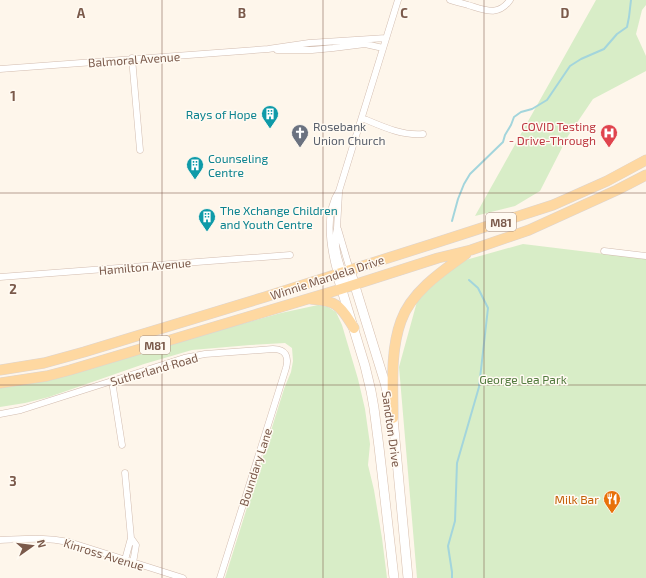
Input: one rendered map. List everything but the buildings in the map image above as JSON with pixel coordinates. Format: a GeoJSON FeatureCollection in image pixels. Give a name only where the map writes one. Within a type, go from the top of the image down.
{"type":"FeatureCollection","features":[{"type":"Feature","properties":{"kind":"main road","name":"Winnie Mandela Drive"},"geometry":{"type":"LineString","coordinates":[[0,370],[44,363],[84,352],[344,272],[553,205],[607,181],[646,160]]}},
{"type":"Feature","properties":{"kind":"main road","name":"Winnie Mandela Drive"},"geometry":{"type":"LineString","coordinates":[[0,383],[47,376],[70,370],[348,287],[438,258],[471,250],[535,227],[646,176]]}},
{"type":"Feature","properties":{"kind":"main road"},"geometry":{"type":"LineString","coordinates":[[393,418],[393,368],[396,340],[401,320],[410,304],[423,288],[471,250]]}},
{"type":"Feature","properties":{"kind":"main road"},"geometry":{"type":"LineString","coordinates":[[344,272],[348,287]]}},
{"type":"Feature","properties":{"kind":"main road"},"geometry":{"type":"LineString","coordinates":[[344,272],[348,287]]}},
{"type":"Feature","properties":{"kind":"main road","name":"Sandton Drive"},"geometry":{"type":"LineString","coordinates":[[348,287],[354,328],[365,366],[374,408],[394,578]]}},
{"type":"Feature","properties":{"kind":"main road","name":"Sandton Drive"},"geometry":{"type":"LineString","coordinates":[[348,287],[383,376],[393,418],[408,578]]}},
{"type":"Feature","properties":{"kind":"main road"},"geometry":{"type":"LineString","coordinates":[[307,299],[323,301],[336,305],[340,308],[354,328]]}},
{"type":"Feature","properties":{"kind":"street"},"geometry":{"type":"LineString","coordinates":[[344,272],[337,228],[339,191],[398,0]]}},
{"type":"Feature","properties":{"kind":"street"},"geometry":{"type":"LineString","coordinates":[[450,0],[482,10],[493,11],[504,7],[510,0]]}},
{"type":"Feature","properties":{"kind":"street","name":"Balmoral Avenue"},"geometry":{"type":"LineString","coordinates":[[0,69],[268,49],[297,50],[386,38]]}},
{"type":"Feature","properties":{"kind":"street","name":"Balmoral Avenue"},"geometry":{"type":"LineString","coordinates":[[326,45],[365,44],[383,48]]}},
{"type":"Feature","properties":{"kind":"street"},"geometry":{"type":"LineString","coordinates":[[132,58],[140,150]]}},
{"type":"Feature","properties":{"kind":"street"},"geometry":{"type":"LineString","coordinates":[[362,118],[400,132],[423,134]]}},
{"type":"Feature","properties":{"kind":"street"},"geometry":{"type":"LineString","coordinates":[[339,191],[335,197],[332,208],[330,231],[331,250],[344,272]]}},
{"type":"Feature","properties":{"kind":"street"},"geometry":{"type":"LineString","coordinates":[[604,251],[646,256]]}},
{"type":"Feature","properties":{"kind":"street","name":"Hamilton Avenue"},"geometry":{"type":"LineString","coordinates":[[0,278],[290,255]]}},
{"type":"Feature","properties":{"kind":"street","name":"Sutherland Road"},"geometry":{"type":"LineString","coordinates":[[0,414],[21,410],[175,360],[199,355],[277,349],[283,351],[287,355]]}},
{"type":"Feature","properties":{"kind":"street","name":"Boundary Lane"},"geometry":{"type":"LineString","coordinates":[[220,578],[286,368],[288,361],[287,355]]}},
{"type":"Feature","properties":{"kind":"street"},"geometry":{"type":"LineString","coordinates":[[112,380],[122,445]]}},
{"type":"Feature","properties":{"kind":"street"},"geometry":{"type":"LineString","coordinates":[[125,473],[131,538],[125,560]]}},
{"type":"Feature","properties":{"kind":"street","name":"Kinross Avenue"},"geometry":{"type":"LineString","coordinates":[[0,540],[42,538],[54,539],[183,578]]}},
{"type":"Feature","properties":{"kind":"street"},"geometry":{"type":"LineString","coordinates":[[131,538],[136,545],[133,562]]}},
{"type":"Feature","properties":{"kind":"green space"},"geometry":{"type":"Polygon","coordinates":[[[596,0],[646,0],[646,5],[642,10],[636,34],[646,56],[646,71],[593,99],[568,136],[540,191],[515,206],[475,216],[596,0]]]}},
{"type":"Feature","properties":{"kind":"green space","name":"George Lea Park"},"geometry":{"type":"Polygon","coordinates":[[[523,244],[646,259],[646,578],[417,578],[399,367],[418,298],[462,261],[523,244]]]}},
{"type":"Feature","properties":{"kind":"green space"},"geometry":{"type":"Polygon","coordinates":[[[318,305],[328,307],[336,312],[342,325],[358,379],[365,409],[370,444],[368,465],[374,490],[387,578],[225,578],[284,389],[291,372],[293,361],[292,348],[285,343],[192,350],[144,364],[49,397],[0,407],[0,388],[281,313],[318,305]]]}},
{"type":"Feature","properties":{"kind":"waterway"},"geometry":{"type":"LineString","coordinates":[[452,221],[464,184],[470,174],[503,142],[514,117],[521,112],[532,109],[547,100],[570,66],[581,59],[604,49],[617,34],[627,27],[631,0]]}},
{"type":"Feature","properties":{"kind":"waterway"},"geometry":{"type":"LineString","coordinates":[[452,578],[448,546],[455,521],[457,463],[479,387],[488,308],[478,288],[469,280]]}},
{"type":"Feature","properties":{"kind":"place","name":"Rays of Hope"},"geometry":{"type":"Point","coordinates":[270,129]}},
{"type":"Feature","properties":{"kind":"place","name":"Rosebank Union Church"},"geometry":{"type":"Point","coordinates":[300,148]}},
{"type":"Feature","properties":{"kind":"place","name":"COVID Testing - Drive-Through"},"geometry":{"type":"Point","coordinates":[609,148]}},
{"type":"Feature","properties":{"kind":"place","name":"Counseling Centre"},"geometry":{"type":"Point","coordinates":[195,180]}},
{"type":"Feature","properties":{"kind":"place","name":"The Xchange Children and Youth Centre"},"geometry":{"type":"Point","coordinates":[207,232]}},
{"type":"Feature","properties":{"kind":"place","name":"Milk Bar"},"geometry":{"type":"Point","coordinates":[612,514]}}]}
